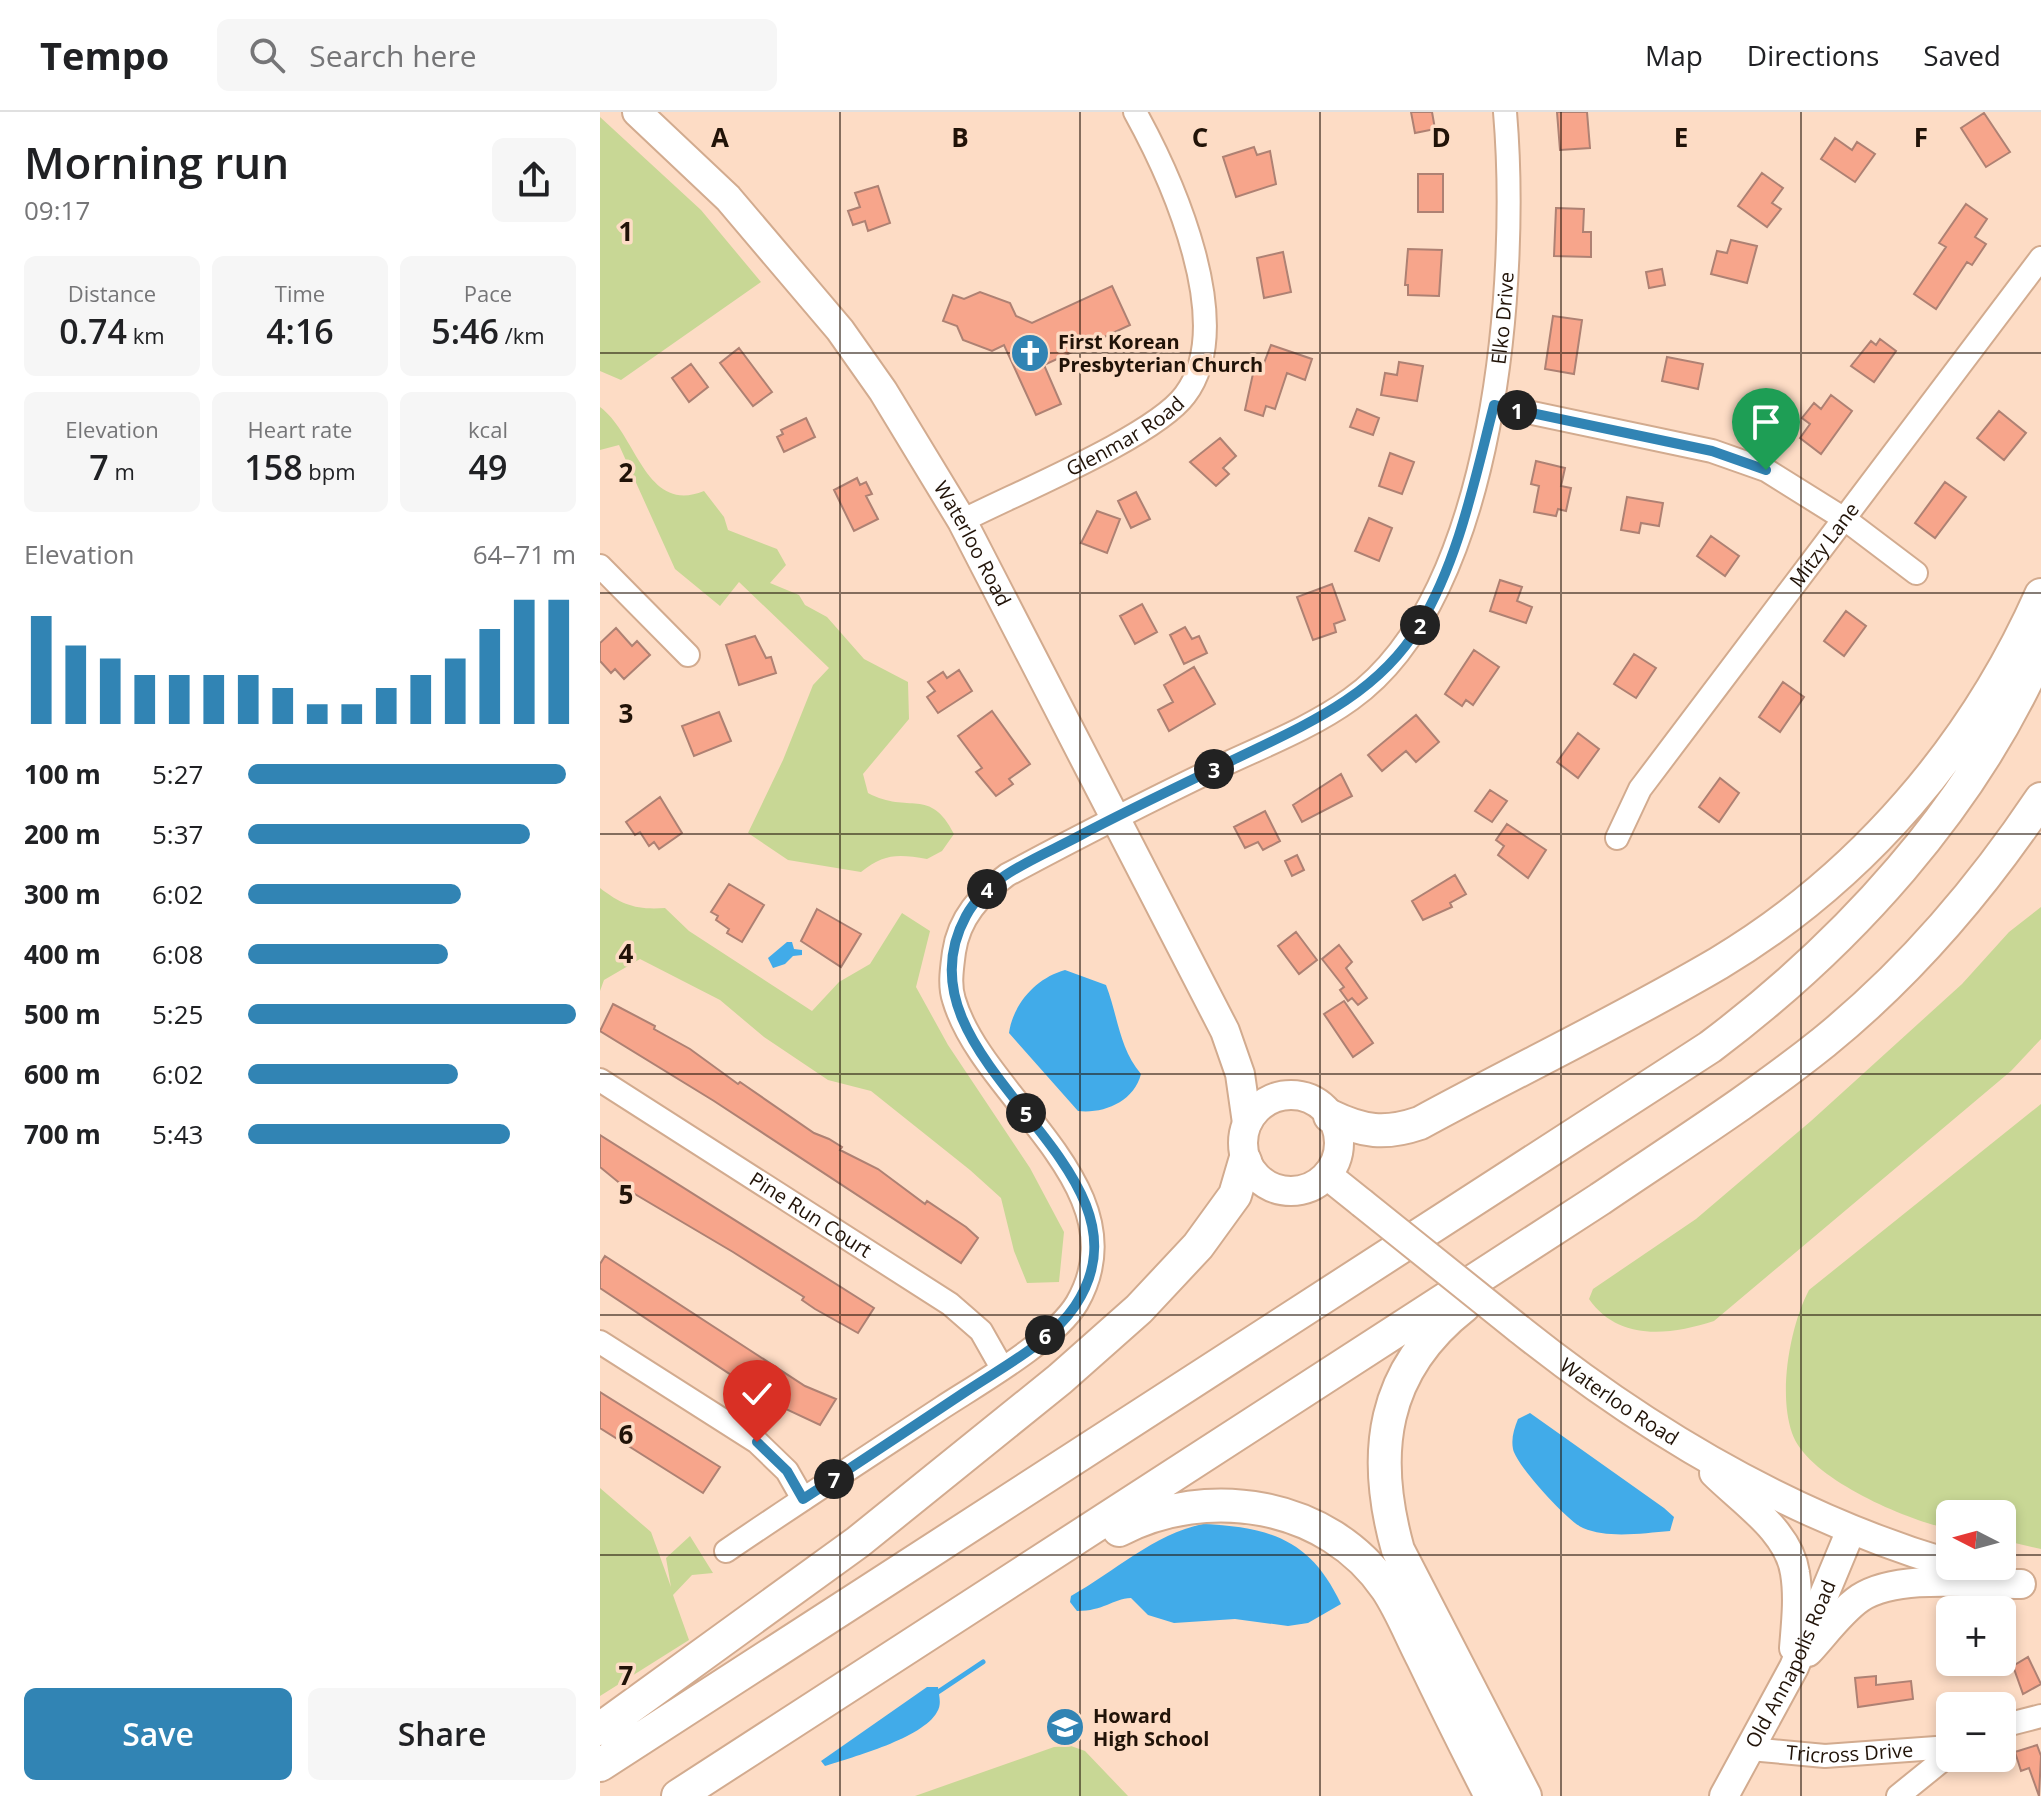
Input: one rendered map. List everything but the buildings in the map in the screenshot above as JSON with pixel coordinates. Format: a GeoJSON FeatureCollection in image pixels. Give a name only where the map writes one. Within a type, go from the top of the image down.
{"type":"FeatureCollection","features":[{"type":"Feature","properties":{"kind":"highway"},"geometry":{"type":"LineString","coordinates":[[1330,1116],[1358,1129],[1377,1132],[1396,1131],[1420,1123],[1710,967],[1775,923],[1835,878],[1885,830],[1935,773],[1982,707],[2024,633],[2041,595]]}},
{"type":"Feature","properties":{"kind":"highway"},"geometry":{"type":"LineString","coordinates":[[600,1765],[1710,1047],[1768,1003],[1834,943],[1932,828],[1988,750],[2041,649]]}},
{"type":"Feature","properties":{"kind":"highway"},"geometry":{"type":"LineString","coordinates":[[678,1796],[1600,1199],[1811,1052],[1889,984],[1998,863],[2041,799]]}},
{"type":"Feature","properties":{"kind":"highway"},"geometry":{"type":"LineString","coordinates":[[600,1729],[858,1542],[1071,1369],[1139,1309],[1198,1246],[1235,1195],[1245,1161]]}},
{"type":"Feature","properties":{"kind":"highway"},"geometry":{"type":"LineString","coordinates":[[1525,1796],[1398,1550],[1386,1507],[1382,1473],[1386,1433],[1396,1398],[1427,1341],[1448,1319],[1600,1199]]}},
{"type":"Feature","properties":{"kind":"highway"},"geometry":{"type":"LineString","coordinates":[[975,1606],[1137,1521],[1168,1511],[1236,1504],[1292,1517],[1344,1546],[1386,1588],[1491,1796]]}},
{"type":"Feature","properties":{"kind":"main road","name":"Waterloo Road"},"geometry":{"type":"LineString","coordinates":[[637,112],[728,198],[840,330],[883,391],[962,521],[1225,1031],[1240,1074],[1247,1123]]}},
{"type":"Feature","properties":{"kind":"main road","name":"Waterloo Road"},"geometry":{"type":"LineString","coordinates":[[1225,1031],[1257,1071],[1292,1096]]}},
{"type":"Feature","properties":{"kind":"main road"},"geometry":{"type":"LineString","coordinates":[[1292,1096],[1318,1104],[1330,1116],[1337,1130],[1339,1147],[1327,1175],[1304,1190],[1282,1191],[1263,1183],[1245,1161],[1243,1143],[1247,1123],[1266,1101],[1292,1096]]}},
{"type":"Feature","properties":{"kind":"main road","name":"Waterloo Road"},"geometry":{"type":"LineString","coordinates":[[1327,1175],[1581,1378],[1687,1448],[1851,1530],[1936,1559]]}},
{"type":"Feature","properties":{"kind":"main road"},"geometry":{"type":"LineString","coordinates":[[1687,1448],[1767,1524],[1792,1556],[1797,1590],[1794,1667]]}},
{"type":"Feature","properties":{"kind":"main road","name":"Old Annapolis Road"},"geometry":{"type":"LineString","coordinates":[[1724,1796],[1794,1667],[1851,1530]]}},
{"type":"Feature","properties":{"kind":"main road"},"geometry":{"type":"LineString","coordinates":[[2007,1580],[2031,1587]]}},
{"type":"Feature","properties":{"kind":"main road"},"geometry":{"type":"LineString","coordinates":[[1794,1667],[1857,1600],[1871,1591],[1910,1584],[2031,1587]]}},
{"type":"Feature","properties":{"kind":"street","name":"Glenmar Road"},"geometry":{"type":"LineString","coordinates":[[962,521],[1141,431],[1185,396],[1197,373],[1206,322],[1199,281],[1182,215],[1135,112]]}},
{"type":"Feature","properties":{"kind":"street","name":"Elko Drive"},"geometry":{"type":"LineString","coordinates":[[726,1551],[1002,1368],[1058,1326],[1076,1305],[1092,1258],[1092,1234],[1076,1182],[976,1046],[960,1018],[952,997],[951,970],[956,941],[967,915],[984,892],[1007,875],[1350,700],[1400,653],[1436,594],[1457,537],[1494,405],[1500,352],[1507,213],[1505,112]]}},
{"type":"Feature","properties":{"kind":"street","name":"Mitzy Lane"},"geometry":{"type":"LineString","coordinates":[[1617,838],[1640,789],[2041,258]]}},
{"type":"Feature","properties":{"kind":"street"},"geometry":{"type":"LineString","coordinates":[[1494,405],[1742,461],[1793,484],[1916,573]]}},
{"type":"Feature","properties":{"kind":"street"},"geometry":{"type":"LineString","coordinates":[[600,566],[688,655]]}},
{"type":"Feature","properties":{"kind":"street","name":"Pine Run Court"},"geometry":{"type":"LineString","coordinates":[[600,1080],[950,1304],[981,1331],[1002,1368]]}},
{"type":"Feature","properties":{"kind":"street"},"geometry":{"type":"LineString","coordinates":[[600,1342],[774,1455],[803,1499]]}},
{"type":"Feature","properties":{"kind":"street"},"geometry":{"type":"LineString","coordinates":[[2016,1722],[2041,1716]]}},
{"type":"Feature","properties":{"kind":"street","name":"Tricross Drive"},"geometry":{"type":"LineString","coordinates":[[1750,1749],[1825,1756],[1936,1748]]}},
{"type":"Feature","properties":{"kind":"street"},"geometry":{"type":"LineString","coordinates":[[1898,1796],[1936,1765]]}},
{"type":"Feature","properties":{"kind":"green space"},"geometry":{"type":"Polygon","coordinates":[[[600,117],[701,210],[761,282],[621,380],[600,371],[600,117]]]}},
{"type":"Feature","properties":{"kind":"green space"},"geometry":{"type":"Polygon","coordinates":[[[600,407],[613,419],[655,482],[668,492],[684,495],[704,491],[724,517],[728,530],[777,549],[786,565],[770,583],[799,595],[805,605],[827,617],[864,659],[908,682],[909,719],[863,774],[868,793],[882,799],[936,810],[954,834],[942,851],[927,859],[885,858],[861,872],[788,860],[748,833],[783,760],[813,685],[829,668],[739,582],[720,606],[675,569],[619,445],[600,450],[600,407]]]}},
{"type":"Feature","properties":{"kind":"green space"},"geometry":{"type":"Polygon","coordinates":[[[600,888],[630,905],[665,908],[689,931],[812,1011],[839,982],[870,964],[902,913],[930,931],[916,987],[948,1045],[1030,1168],[1064,1232],[1059,1282],[1027,1283],[1014,1251],[1001,1198],[871,1091],[828,1080],[764,1037],[720,1000],[640,959],[604,980],[600,991],[600,888]]]}},
{"type":"Feature","properties":{"kind":"green space"},"geometry":{"type":"Polygon","coordinates":[[[2041,907],[2041,1039],[2011,1071],[1714,1321],[1680,1330],[1646,1331],[1615,1323],[1601,1313],[1589,1299],[1593,1289],[1696,1219],[1811,1121],[1962,984],[2009,932],[2041,907]]]}},
{"type":"Feature","properties":{"kind":"green space"},"geometry":{"type":"Polygon","coordinates":[[[2041,1104],[2041,1549],[2016,1543],[2016,1500],[1936,1500],[1936,1525],[1909,1517],[1860,1494],[1837,1481],[1801,1450],[1788,1417],[1786,1380],[1796,1322],[1809,1290],[2041,1104]]]}},
{"type":"Feature","properties":{"kind":"green space"},"geometry":{"type":"Polygon","coordinates":[[[600,1488],[651,1532],[671,1587],[666,1558],[690,1536],[713,1573],[692,1575],[673,1595],[689,1640],[600,1696],[600,1488]]]}},
{"type":"Feature","properties":{"kind":"green space"},"geometry":{"type":"Polygon","coordinates":[[[1071,1746],[1085,1751],[1128,1796],[915,1796],[1054,1747],[1071,1746]]]}},
{"type":"Feature","properties":{"kind":"water"},"geometry":{"type":"Polygon","coordinates":[[[787,942],[792,942],[794,949],[802,950],[802,955],[793,956],[785,964],[773,968],[768,958],[787,942]]]}},
{"type":"Feature","properties":{"kind":"water"},"geometry":{"type":"Polygon","coordinates":[[[1065,970],[1106,985],[1123,1043],[1141,1074],[1125,1099],[1107,1108],[1078,1111],[1009,1033],[1015,1012],[1028,994],[1045,979],[1065,970]]]}},
{"type":"Feature","properties":{"kind":"water"},"geometry":{"type":"Polygon","coordinates":[[[1530,1413],[1664,1508],[1674,1517],[1670,1531],[1615,1534],[1593,1531],[1576,1524],[1555,1505],[1516,1457],[1513,1434],[1518,1419],[1530,1413]]]}},
{"type":"Feature","properties":{"kind":"water"},"geometry":{"type":"Polygon","coordinates":[[[1203,1524],[1249,1529],[1286,1541],[1316,1565],[1341,1604],[1308,1623],[1288,1626],[1235,1619],[1174,1623],[1148,1615],[1131,1598],[1077,1611],[1070,1602],[1071,1596],[1151,1545],[1203,1524]]]}},
{"type":"Feature","properties":{"kind":"water"},"geometry":{"type":"Polygon","coordinates":[[[927,1687],[938,1687],[939,1706],[937,1712],[918,1730],[886,1745],[825,1766],[821,1761],[927,1687]]]}},
{"type":"Feature","properties":{"kind":"waterway"},"geometry":{"type":"LineString","coordinates":[[938,1692],[983,1662]]}},
{"type":"Feature","properties":{"kind":"place","name":"First Korean Presbyterian Church"},"geometry":{"type":"Point","coordinates":[1030,353]}},
{"type":"Feature","properties":{"kind":"place","name":"Howard High School"},"geometry":{"type":"Point","coordinates":[1065,1727]}},
{"type":"Feature","properties":{"kind":"route"},"geometry":{"type":"LineString","coordinates":[[757,1442],[774,1455],[787,1471],[803,1499],[1002,1368],[1058,1326],[1076,1305],[1087,1281],[1092,1258],[1092,1234],[1076,1182],[976,1046],[952,997],[951,970],[956,941],[967,915],[984,892],[1007,875],[1116,817],[1334,709],[1376,678],[1400,653],[1436,594],[1457,537],[1494,405],[1712,451],[1766,470]]}}]}
